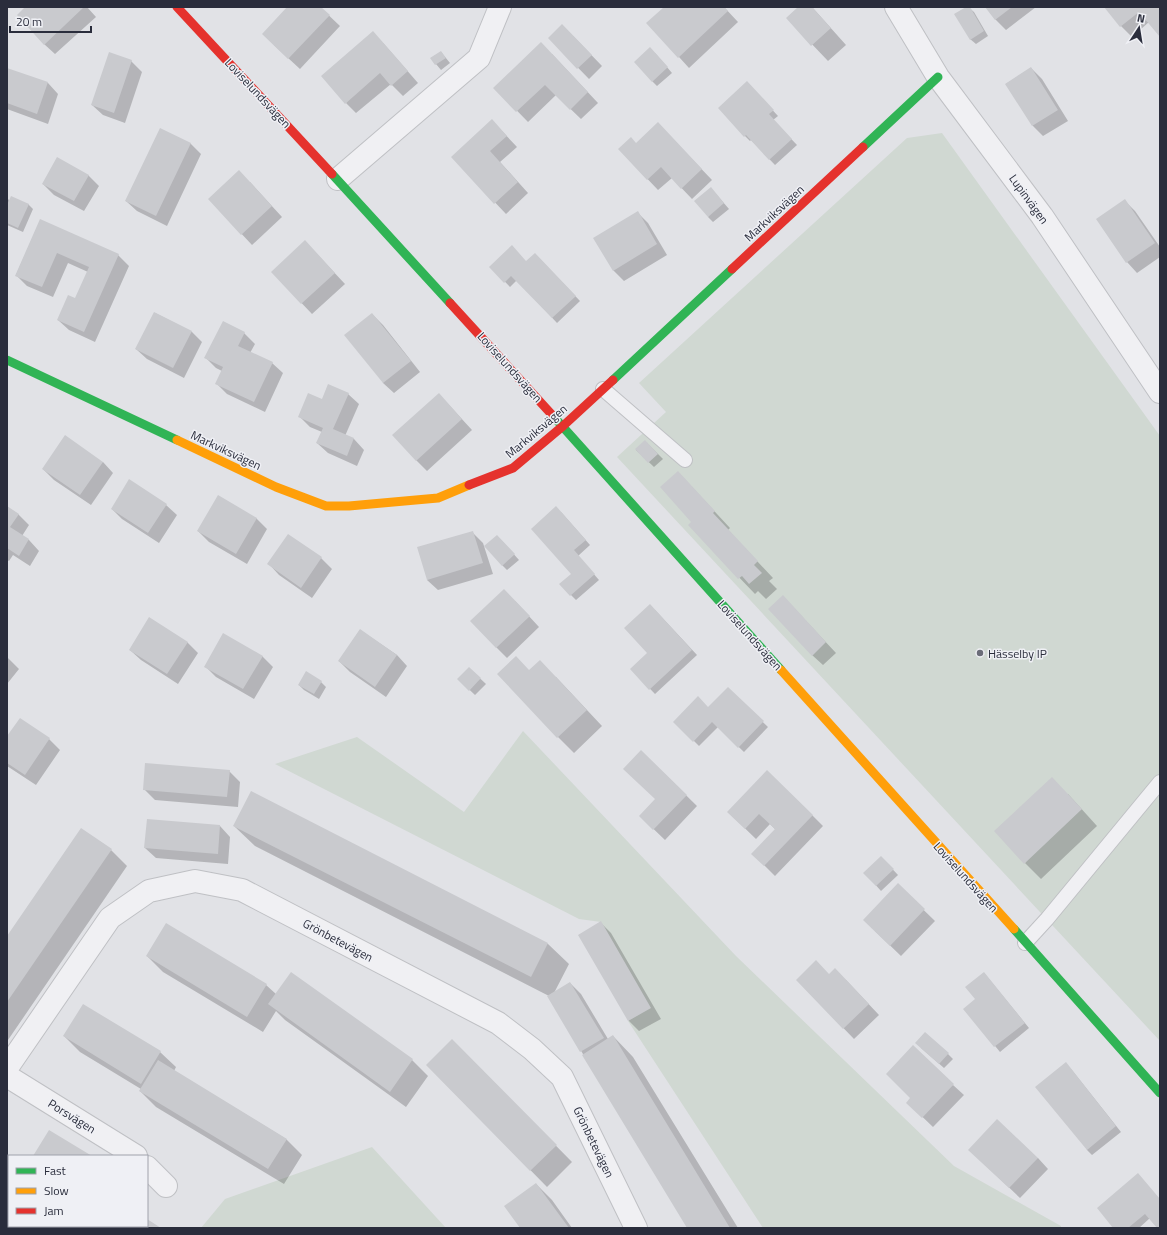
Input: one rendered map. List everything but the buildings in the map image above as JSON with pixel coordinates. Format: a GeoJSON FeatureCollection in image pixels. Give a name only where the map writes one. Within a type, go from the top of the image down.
{"type":"FeatureCollection","features":[{"type":"Feature","properties":{"kind":"street","name":"Loviselundsvägen"},"geometry":{"type":"LineString","coordinates":[[177,7],[338,179],[563,426],[1160,1093]]}},
{"type":"Feature","properties":{"kind":"street"},"geometry":{"type":"LineString","coordinates":[[338,179],[479,58],[500,7]]}},
{"type":"Feature","properties":{"kind":"street","name":"Lupinvägen"},"geometry":{"type":"LineString","coordinates":[[896,7],[938,77],[1042,216],[1160,392]]}},
{"type":"Feature","properties":{"kind":"street","name":"Markviksvägen"},"geometry":{"type":"LineString","coordinates":[[7,360],[276,487],[326,506],[349,506],[438,498],[513,468],[563,426],[938,77]]}},
{"type":"Feature","properties":{"kind":"street","name":"Grönbetevägen"},"geometry":{"type":"LineString","coordinates":[[7,1068],[110,918],[149,891],[195,881],[242,890],[498,1023],[532,1049],[562,1077],[636,1228]]}},
{"type":"Feature","properties":{"kind":"street","name":"Porsvägen"},"geometry":{"type":"LineString","coordinates":[[7,1076],[134,1155]]}},
{"type":"Feature","properties":{"kind":"street"},"geometry":{"type":"LineString","coordinates":[[148,1168],[166,1186]]}},
{"type":"Feature","properties":{"kind":"lane"},"geometry":{"type":"LineString","coordinates":[[603,389],[685,460]]}},
{"type":"Feature","properties":{"kind":"lane"},"geometry":{"type":"LineString","coordinates":[[1025,943],[1047,919],[1160,782]]}},
{"type":"Feature","properties":{"kind":"shaded area","name":"Hässelby IP"},"geometry":{"type":"Polygon","coordinates":[[[942,133],[1160,436],[1160,1041],[617,457],[666,412],[639,383],[907,138],[942,133]]]}},
{"type":"Feature","properties":{"kind":"shaded area"},"geometry":{"type":"Polygon","coordinates":[[[523,731],[736,956],[954,1166],[1061,1226],[1061,1228],[763,1228],[628,1021],[650,1008],[601,922],[579,919],[275,764],[357,737],[464,812],[523,731]]]}},
{"type":"Feature","properties":{"kind":"shaded area"},"geometry":{"type":"Polygon","coordinates":[[[372,1147],[446,1228],[201,1228],[225,1199],[372,1147]]]}},
{"type":"Feature","properties":{"kind":"traffic: fast"},"geometry":{"type":"LineString","coordinates":[[863,147],[938,77]]}},
{"type":"Feature","properties":{"kind":"traffic: fast"},"geometry":{"type":"LineString","coordinates":[[332,174],[450,303]]}},
{"type":"Feature","properties":{"kind":"traffic: fast"},"geometry":{"type":"LineString","coordinates":[[613,380],[732,269]]}},
{"type":"Feature","properties":{"kind":"traffic: fast"},"geometry":{"type":"LineString","coordinates":[[7,360],[177,440]]}},
{"type":"Feature","properties":{"kind":"traffic: fast"},"geometry":{"type":"LineString","coordinates":[[554,417],[781,670]]}},
{"type":"Feature","properties":{"kind":"traffic: fast"},"geometry":{"type":"LineString","coordinates":[[1014,929],[1160,1093]]}},
{"type":"Feature","properties":{"kind":"traffic: slow"},"geometry":{"type":"LineString","coordinates":[[177,440],[276,487],[326,506],[349,506],[438,498],[469,485]]}},
{"type":"Feature","properties":{"kind":"traffic: slow"},"geometry":{"type":"LineString","coordinates":[[781,670],[1014,929]]}},
{"type":"Feature","properties":{"kind":"traffic: jam"},"geometry":{"type":"LineString","coordinates":[[177,7],[332,174]]}},
{"type":"Feature","properties":{"kind":"traffic: jam"},"geometry":{"type":"LineString","coordinates":[[732,269],[863,147]]}},
{"type":"Feature","properties":{"kind":"traffic: jam"},"geometry":{"type":"LineString","coordinates":[[450,303],[554,417]]}},
{"type":"Feature","properties":{"kind":"traffic: jam"},"geometry":{"type":"LineString","coordinates":[[469,485],[513,468],[563,426],[613,380]]}},
{"type":"Feature","properties":{"kind":"place","name":"Hässelby IP"},"geometry":{"type":"Point","coordinates":[980,653]}}]}
